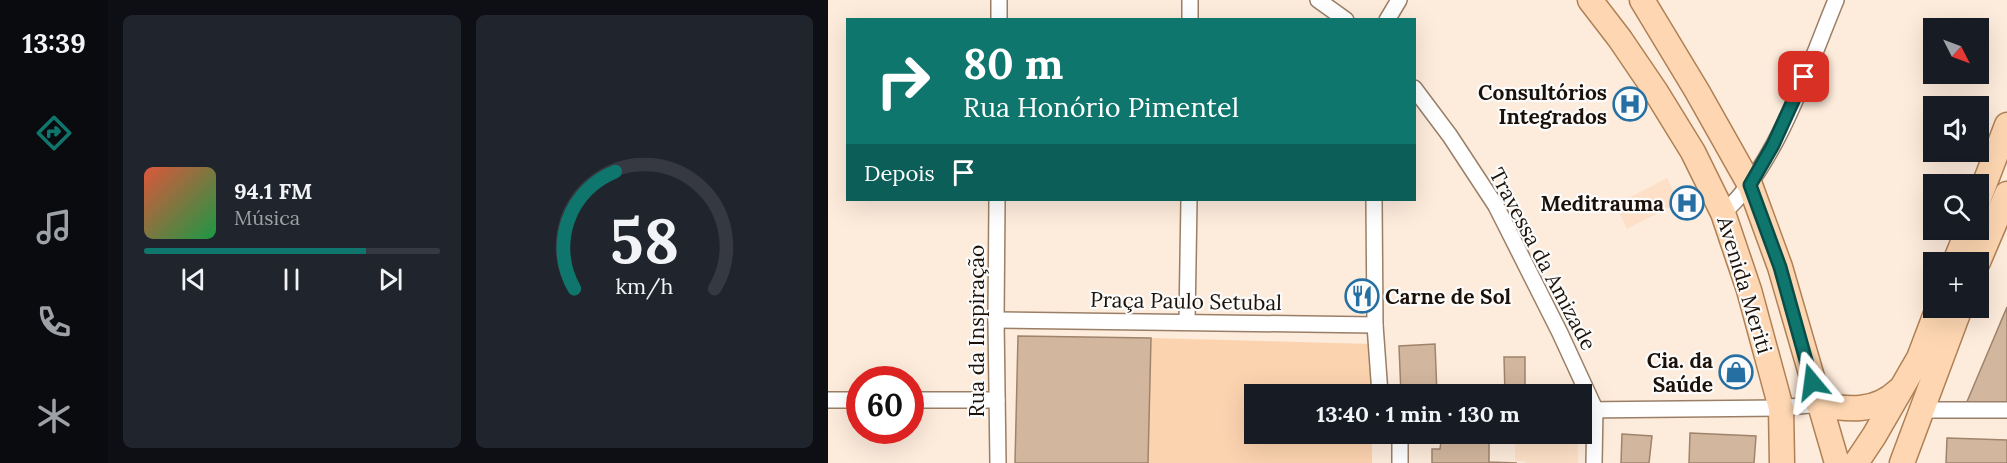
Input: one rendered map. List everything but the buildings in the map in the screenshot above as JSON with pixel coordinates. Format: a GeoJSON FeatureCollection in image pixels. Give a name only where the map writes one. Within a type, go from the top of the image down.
{"type":"FeatureCollection","features":[{"type":"Feature","properties":{"kind":"main road","name":"Avenida Meriti"},"geometry":{"type":"LineString","coordinates":[[1642,0],[1750,185],[1780,267],[1837,463]]}},
{"type":"Feature","properties":{"kind":"main road","name":"Avenida Meriti"},"geometry":{"type":"LineString","coordinates":[[1600,4],[1693,152],[1723,213],[1749,290],[1781,408],[1782,463]]}},
{"type":"Feature","properties":{"kind":"main road"},"geometry":{"type":"LineString","coordinates":[[1988,174],[2007,125]]}},
{"type":"Feature","properties":{"kind":"main road"},"geometry":{"type":"LineString","coordinates":[[1982,252],[2007,194]]}},
{"type":"Feature","properties":{"kind":"main road"},"geometry":{"type":"LineString","coordinates":[[1856,463],[1904,386],[1919,358],[1934,318]]}},
{"type":"Feature","properties":{"kind":"main road"},"geometry":{"type":"LineString","coordinates":[[1902,463],[1956,318]]}},
{"type":"Feature","properties":{"kind":"main road"},"geometry":{"type":"LineString","coordinates":[[1818,404],[1835,407],[1872,407],[1889,399],[1904,386]]}},
{"type":"Feature","properties":{"kind":"street"},"geometry":{"type":"LineString","coordinates":[[999,0],[999,18]]}},
{"type":"Feature","properties":{"kind":"street"},"geometry":{"type":"LineString","coordinates":[[1190,0],[1190,18]]}},
{"type":"Feature","properties":{"kind":"street"},"geometry":{"type":"LineString","coordinates":[[1318,0],[1343,18]]}},
{"type":"Feature","properties":{"kind":"street"},"geometry":{"type":"LineString","coordinates":[[1388,18],[1399,0]]}},
{"type":"Feature","properties":{"kind":"street"},"geometry":{"type":"LineString","coordinates":[[1723,213],[1750,185],[1773,145],[1836,0]]}},
{"type":"Feature","properties":{"kind":"street","name":"Travessa da Amizade"},"geometry":{"type":"LineString","coordinates":[[1416,91],[1450,136],[1496,206],[1532,274],[1577,384]]}},
{"type":"Feature","properties":{"kind":"street","name":"Rua da Inspiração"},"geometry":{"type":"LineString","coordinates":[[997,201],[998,463]]}},
{"type":"Feature","properties":{"kind":"street"},"geometry":{"type":"LineString","coordinates":[[1187,321],[1188,201]]}},
{"type":"Feature","properties":{"kind":"street"},"geometry":{"type":"LineString","coordinates":[[1374,201],[1375,325],[1379,384]]}},
{"type":"Feature","properties":{"kind":"street","name":"Praça Paulo Setubal"},"geometry":{"type":"LineString","coordinates":[[996,320],[1375,325]]}},
{"type":"Feature","properties":{"kind":"street"},"geometry":{"type":"LineString","coordinates":[[828,400],[846,400]]}},
{"type":"Feature","properties":{"kind":"street"},"geometry":{"type":"LineString","coordinates":[[924,400],[997,400]]}},
{"type":"Feature","properties":{"kind":"street"},"geometry":{"type":"LineString","coordinates":[[1592,410],[1781,408],[1818,404]]}},
{"type":"Feature","properties":{"kind":"street"},"geometry":{"type":"LineString","coordinates":[[1923,410],[2007,410]]}},
{"type":"Feature","properties":{"kind":"street"},"geometry":{"type":"LineString","coordinates":[[1400,444],[1400,463]]}},
{"type":"Feature","properties":{"kind":"street","name":"Travessa da Amizade"},"geometry":{"type":"LineString","coordinates":[[1592,444],[1594,463]]}},
{"type":"Feature","properties":{"kind":"shaded area"},"geometry":{"type":"Polygon","coordinates":[[[1667,178],[1679,202],[1627,229],[1615,205],[1667,178]]]}},
{"type":"Feature","properties":{"kind":"shaded area"},"geometry":{"type":"Polygon","coordinates":[[[1151,338],[1371,344],[1371,384],[1244,384],[1244,444],[1372,444],[1372,463],[1148,463],[1151,338]]]}},
{"type":"Feature","properties":{"kind":"shaded area"},"geometry":{"type":"Polygon","coordinates":[[[1515,444],[1578,444],[1578,463],[1515,461],[1515,444]]]}},
{"type":"Feature","properties":{"kind":"place","name":"Consultórios Integrados"},"geometry":{"type":"Point","coordinates":[1630,104]}},
{"type":"Feature","properties":{"kind":"place","name":"Meditrauma"},"geometry":{"type":"Point","coordinates":[1687,203]}},
{"type":"Feature","properties":{"kind":"place","name":"Carne de Sol"},"geometry":{"type":"Point","coordinates":[1362,296]}},
{"type":"Feature","properties":{"kind":"place","name":"Cia. da Saúde"},"geometry":{"type":"Point","coordinates":[1736,372]}},
{"type":"Feature","properties":{"kind":"route"},"geometry":{"type":"LineString","coordinates":[[1804,77],[1773,145],[1750,185],[1780,267],[1812,382]]}}]}
